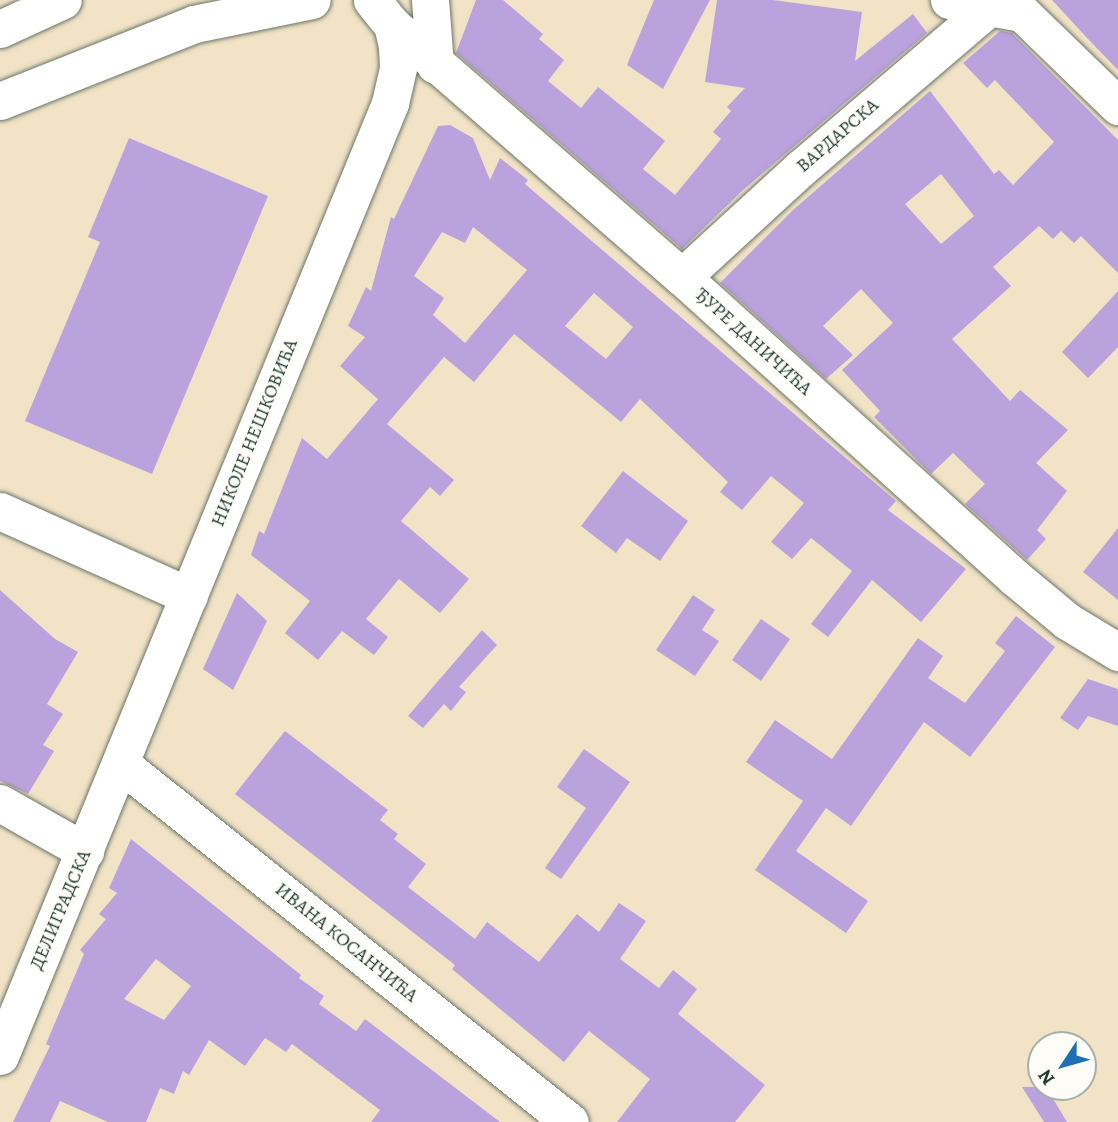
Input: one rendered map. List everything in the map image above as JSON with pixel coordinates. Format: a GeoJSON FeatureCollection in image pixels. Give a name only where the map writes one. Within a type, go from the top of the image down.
{"type":"FeatureCollection","features":[{"type":"Feature","properties":{"kind":"street"},"geometry":{"type":"LineString","coordinates":[[0,29],[63,0]]}},
{"type":"Feature","properties":{"kind":"street"},"geometry":{"type":"LineString","coordinates":[[0,101],[194,24],[252,8],[312,0]]}},
{"type":"Feature","properties":{"kind":"street"},"geometry":{"type":"LineString","coordinates":[[380,8],[419,0]]}},
{"type":"Feature","properties":{"kind":"street"},"geometry":{"type":"LineString","coordinates":[[430,0],[435,65]]}},
{"type":"Feature","properties":{"kind":"street"},"geometry":{"type":"LineString","coordinates":[[949,0],[995,2],[1022,13],[1036,23],[1118,106]]}},
{"type":"Feature","properties":{"kind":"street","name":"ВАРДАРСКА"},"geometry":{"type":"LineString","coordinates":[[682,277],[801,168],[995,2]]}},
{"type":"Feature","properties":{"kind":"street","name":"ЂУРЕ ДАНИЧИЋА"},"geometry":{"type":"LineString","coordinates":[[380,8],[435,65],[682,277],[1014,578],[1066,621],[1118,652]]}},
{"type":"Feature","properties":{"kind":"street","name":"НИКОЛЕ НЕШКОВИЋА"},"geometry":{"type":"LineString","coordinates":[[121,764],[390,103],[398,66],[380,8]]}},
{"type":"Feature","properties":{"kind":"street","name":"НИКОЛЕ НЕШКОВИЋА"},"geometry":{"type":"LineString","coordinates":[[390,103],[435,65]]}},
{"type":"Feature","properties":{"kind":"street"},"geometry":{"type":"LineString","coordinates":[[0,511],[189,596]]}},
{"type":"Feature","properties":{"kind":"street","name":"ДЕЛИГРАДСКА"},"geometry":{"type":"LineString","coordinates":[[0,1056],[121,764]]}},
{"type":"Feature","properties":{"kind":"street","name":"ИВАНА КОСАНЧИЋА"},"geometry":{"type":"LineString","coordinates":[[121,764],[570,1122]]}},
{"type":"Feature","properties":{"kind":"street"},"geometry":{"type":"LineString","coordinates":[[0,803],[85,851]]}},
{"type":"Feature","properties":{"kind":"building"},"geometry":{"type":"Polygon","coordinates":[[[476,0],[503,0],[543,34],[539,39],[564,60],[548,81],[581,108],[598,87],[665,141],[643,169],[675,195],[721,139],[713,132],[731,111],[727,107],[745,88],[705,82],[717,0],[773,0],[862,12],[855,61],[913,14],[927,33],[743,190],[682,249],[456,53],[476,0]]]}},
{"type":"Feature","properties":{"kind":"building"},"geometry":{"type":"Polygon","coordinates":[[[654,0],[710,0],[663,89],[627,65],[654,0]]]}},
{"type":"Feature","properties":{"kind":"building"},"geometry":{"type":"Polygon","coordinates":[[[1052,0],[1118,0],[1118,70],[1088,39],[1052,0]]]}},
{"type":"Feature","properties":{"kind":"building"},"geometry":{"type":"Polygon","coordinates":[[[1000,31],[1012,33],[1118,140],[1118,273],[1081,236],[1074,243],[1061,231],[1053,239],[1039,226],[993,267],[1011,286],[952,339],[1010,401],[1020,390],[1068,430],[1036,463],[1067,491],[1037,530],[1046,539],[1027,560],[965,504],[985,484],[953,453],[931,474],[874,417],[880,411],[842,370],[893,323],[861,289],[823,326],[853,355],[826,379],[720,283],[793,210],[930,91],[994,174],[999,170],[1013,185],[1054,142],[995,80],[987,88],[963,63],[1000,31]],[[941,174],[905,204],[941,244],[974,216],[941,174]]]}},
{"type":"Feature","properties":{"kind":"building"},"geometry":{"type":"Polygon","coordinates":[[[450,125],[473,138],[490,180],[500,158],[528,180],[525,184],[896,501],[888,510],[966,569],[921,622],[872,580],[828,637],[811,624],[852,571],[811,538],[792,559],[771,542],[804,503],[771,476],[742,510],[720,492],[728,482],[640,399],[621,422],[514,334],[474,382],[444,357],[387,424],[454,480],[440,496],[430,487],[401,521],[469,579],[440,613],[399,579],[366,619],[388,637],[374,655],[342,631],[318,660],[285,633],[310,601],[251,555],[259,531],[264,534],[302,438],[327,459],[378,399],[340,366],[365,337],[348,326],[366,287],[371,291],[391,217],[394,219],[438,126],[450,125]],[[473,227],[465,243],[442,232],[414,276],[444,298],[433,315],[465,343],[527,270],[473,227]],[[594,293],[565,326],[606,359],[633,327],[594,293]]]}},
{"type":"Feature","properties":{"kind":"building"},"geometry":{"type":"Polygon","coordinates":[[[129,138],[268,196],[152,474],[25,421],[100,242],[88,237],[129,138]]]}},
{"type":"Feature","properties":{"kind":"building"},"geometry":{"type":"Polygon","coordinates":[[[1118,291],[1118,347],[1088,378],[1062,352],[1118,291]]]}},
{"type":"Feature","properties":{"kind":"building"},"geometry":{"type":"Polygon","coordinates":[[[623,471],[688,521],[660,561],[627,538],[616,553],[581,526],[623,471]]]}},
{"type":"Feature","properties":{"kind":"building"},"geometry":{"type":"Polygon","coordinates":[[[1118,528],[1118,600],[1083,572],[1118,528]]]}},
{"type":"Feature","properties":{"kind":"building"},"geometry":{"type":"Polygon","coordinates":[[[0,590],[55,639],[78,652],[47,704],[63,714],[43,745],[54,751],[28,794],[0,781],[0,590]]]}},
{"type":"Feature","properties":{"kind":"building"},"geometry":{"type":"Polygon","coordinates":[[[237,593],[267,621],[233,690],[203,669],[237,593]]]}},
{"type":"Feature","properties":{"kind":"building"},"geometry":{"type":"Polygon","coordinates":[[[693,595],[715,610],[702,630],[719,641],[695,676],[656,650],[693,595]]]}},
{"type":"Feature","properties":{"kind":"building"},"geometry":{"type":"Polygon","coordinates":[[[1016,616],[1055,647],[970,757],[924,722],[851,826],[826,808],[796,851],[868,901],[846,933],[755,870],[803,801],[746,762],[775,720],[832,759],[918,638],[943,656],[928,678],[965,703],[1005,651],[995,643],[1016,616]]]}},
{"type":"Feature","properties":{"kind":"building"},"geometry":{"type":"Polygon","coordinates":[[[761,619],[790,639],[761,681],[732,660],[761,619]]]}},
{"type":"Feature","properties":{"kind":"building"},"geometry":{"type":"Polygon","coordinates":[[[482,630],[497,645],[459,687],[466,692],[451,711],[444,704],[423,728],[408,716],[482,630]]]}},
{"type":"Feature","properties":{"kind":"building"},"geometry":{"type":"Polygon","coordinates":[[[1088,679],[1118,689],[1118,726],[1088,716],[1078,730],[1060,718],[1088,679]]]}},
{"type":"Feature","properties":{"kind":"building"},"geometry":{"type":"Polygon","coordinates":[[[285,731],[388,810],[380,820],[398,834],[394,839],[426,864],[408,887],[475,939],[487,922],[539,962],[577,914],[599,932],[619,903],[646,921],[620,959],[659,988],[673,970],[697,989],[678,1014],[765,1085],[735,1122],[617,1122],[650,1079],[589,1031],[564,1062],[452,969],[455,965],[235,794],[285,731]]]}},
{"type":"Feature","properties":{"kind":"building"},"geometry":{"type":"Polygon","coordinates":[[[584,749],[630,782],[561,879],[545,868],[586,808],[557,787],[584,749]]]}},
{"type":"Feature","properties":{"kind":"building"},"geometry":{"type":"Polygon","coordinates":[[[131,839],[301,975],[299,978],[324,996],[319,1004],[356,1031],[365,1019],[500,1122],[371,1122],[380,1110],[292,1044],[286,1052],[265,1038],[245,1066],[209,1040],[189,1075],[183,1071],[174,1094],[160,1088],[146,1122],[108,1122],[60,1101],[50,1122],[13,1122],[50,1046],[46,1044],[84,954],[80,950],[106,919],[99,914],[117,893],[109,888],[131,839]],[[156,959],[124,999],[164,1020],[191,986],[156,959]]]}},
{"type":"Feature","properties":{"kind":"building"},"geometry":{"type":"Polygon","coordinates":[[[1031,1101],[1054,1101],[1067,1122],[1044,1122],[1031,1101]]]}}]}
